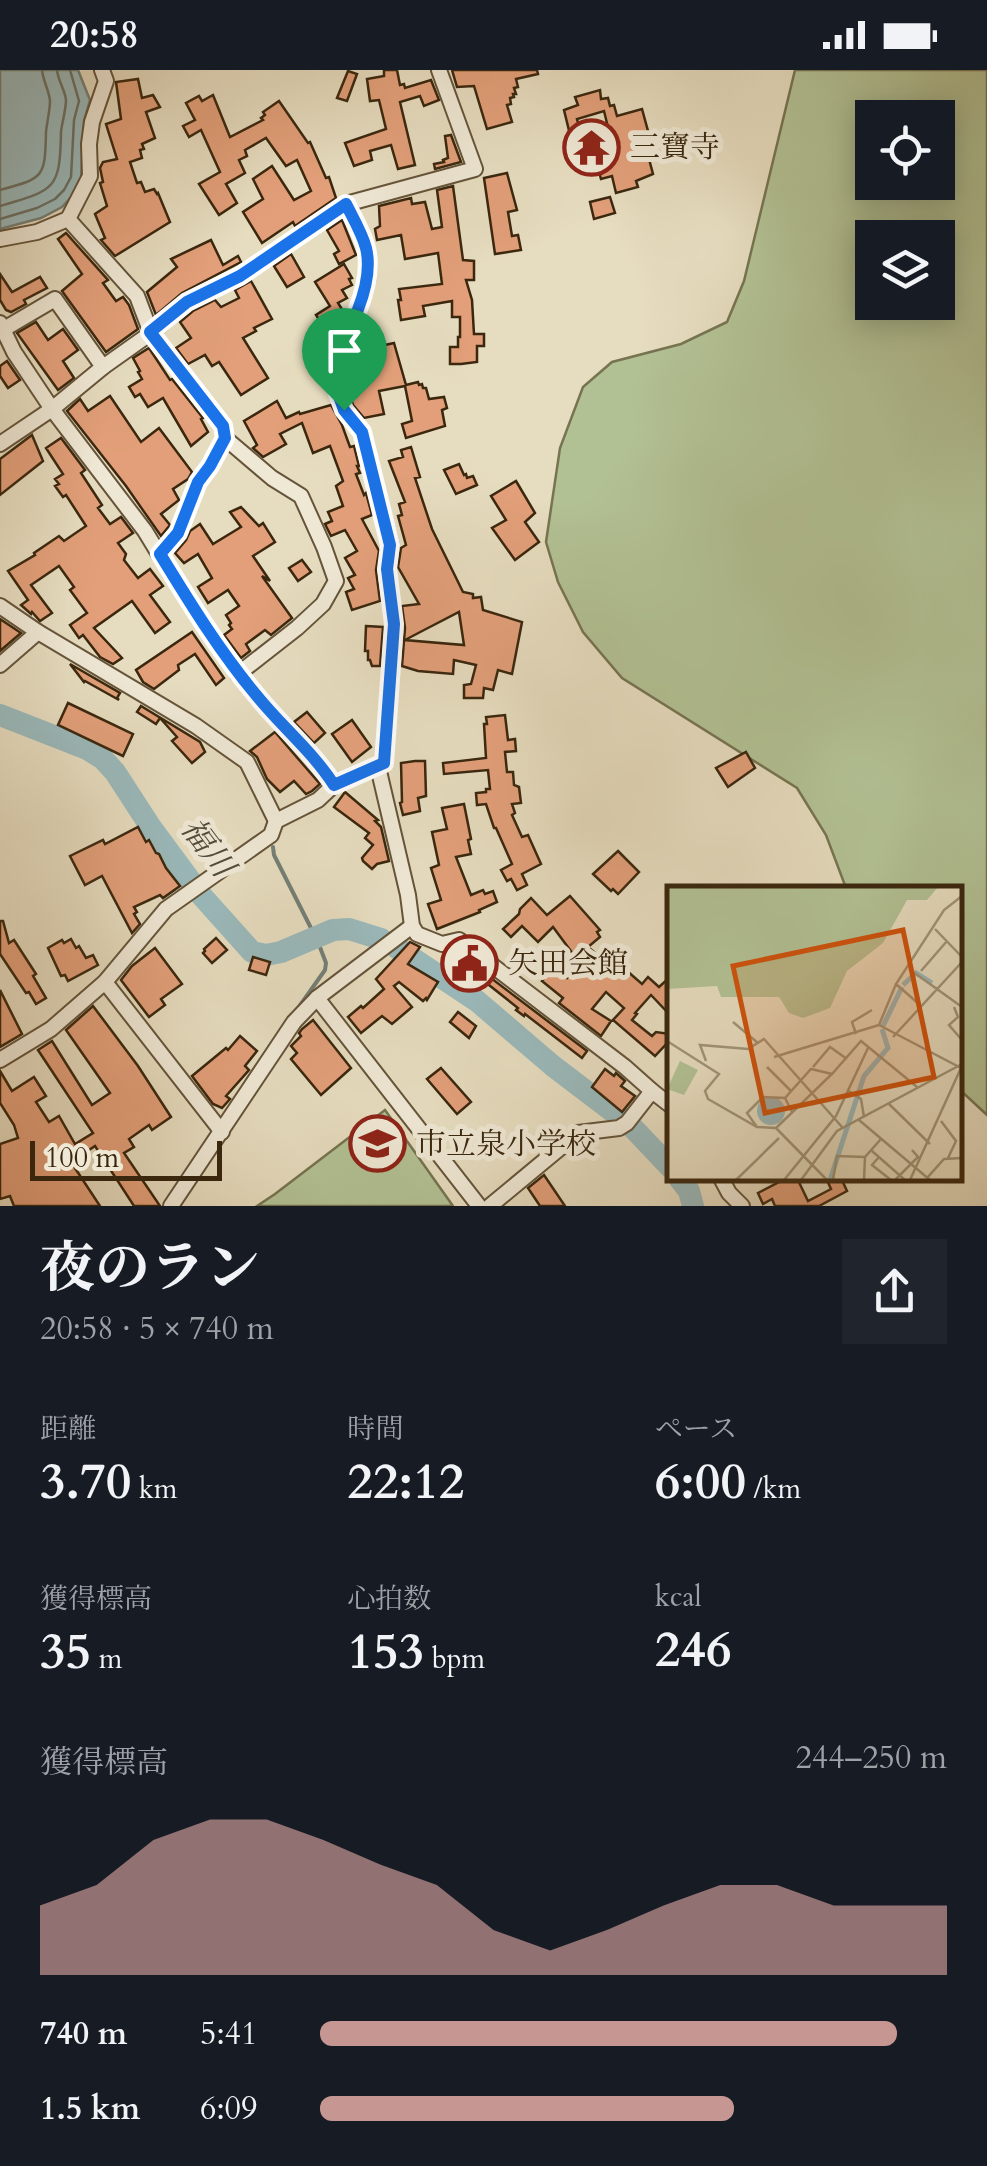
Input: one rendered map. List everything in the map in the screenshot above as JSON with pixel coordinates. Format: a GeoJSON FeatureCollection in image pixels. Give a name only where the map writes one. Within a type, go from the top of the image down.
{"type":"FeatureCollection","features":[{"type":"Feature","properties":{"kind":"street"},"geometry":{"type":"LineString","coordinates":[[0,240],[68,219],[90,176],[92,122],[106,82],[102,70]]}},
{"type":"Feature","properties":{"kind":"street"},"geometry":{"type":"LineString","coordinates":[[0,444],[52,409],[187,302],[240,276],[346,204],[475,169],[439,70]]}},
{"type":"Feature","properties":{"kind":"street"},"geometry":{"type":"LineString","coordinates":[[0,1060],[51,1029],[105,982],[166,909],[271,835],[276,822],[318,800],[334,785],[384,763],[394,624],[387,569],[390,545],[362,432],[344,410],[328,366],[346,335],[368,274],[366,246],[346,204]]}},
{"type":"Feature","properties":{"kind":"street"},"geometry":{"type":"LineString","coordinates":[[68,219],[137,296],[150,332],[223,426],[225,438],[198,482],[178,533],[160,554]]}},
{"type":"Feature","properties":{"kind":"street"},"geometry":{"type":"LineString","coordinates":[[103,367],[56,300],[2,326],[14,352],[52,409],[145,532],[238,674],[320,762],[334,785]]}},
{"type":"Feature","properties":{"kind":"street"},"geometry":{"type":"LineString","coordinates":[[225,438],[272,478],[301,496],[336,581],[323,604],[238,674]]}},
{"type":"Feature","properties":{"kind":"street"},"geometry":{"type":"LineString","coordinates":[[0,606],[196,726],[246,762],[276,822]]}},
{"type":"Feature","properties":{"kind":"street"},"geometry":{"type":"LineString","coordinates":[[0,665],[38,632]]}},
{"type":"Feature","properties":{"kind":"street"},"geometry":{"type":"LineString","coordinates":[[378,766],[412,926],[417,934],[442,944],[459,940],[667,1104]]}},
{"type":"Feature","properties":{"kind":"street"},"geometry":{"type":"LineString","coordinates":[[171,1206],[294,1022],[317,998],[412,926]]}},
{"type":"Feature","properties":{"kind":"street"},"geometry":{"type":"LineString","coordinates":[[105,982],[219,1129]]}},
{"type":"Feature","properties":{"kind":"street"},"geometry":{"type":"LineString","coordinates":[[317,998],[479,1206]]}},
{"type":"Feature","properties":{"kind":"street"},"geometry":{"type":"LineString","coordinates":[[490,1206],[578,1133],[619,1128],[628,1122],[652,1091]]}},
{"type":"Feature","properties":{"kind":"street"},"geometry":{"type":"LineString","coordinates":[[723,1181],[742,1206]]}},
{"type":"Feature","properties":{"kind":"green space"},"geometry":{"type":"Polygon","coordinates":[[[795,70],[987,70],[987,1115],[962,1092],[962,886],[845,886],[826,835],[797,788],[622,678],[583,632],[558,582],[546,542],[560,448],[583,387],[612,362],[681,344],[727,322],[744,281],[795,70]]]}},
{"type":"Feature","properties":{"kind":"green space","name":"市立泉小学校"},"geometry":{"type":"Polygon","coordinates":[[[385,1110],[453,1206],[257,1206],[275,1194],[385,1110]]]}},
{"type":"Feature","properties":{"kind":"water"},"geometry":{"type":"Polygon","coordinates":[[[0,70],[78,70],[90,100],[84,121],[81,180],[73,195],[62,207],[41,218],[0,229],[0,70]]]}},
{"type":"Feature","properties":{"kind":"building"},"geometry":{"type":"Polygon","coordinates":[[[384,70],[397,70],[400,85],[405,88],[431,80],[439,100],[424,106],[420,96],[400,102],[415,165],[398,169],[391,145],[370,151],[372,160],[354,166],[345,143],[386,129],[379,100],[370,101],[367,79],[384,76],[384,70]]]}},
{"type":"Feature","properties":{"kind":"building"},"geometry":{"type":"Polygon","coordinates":[[[452,70],[537,70],[538,74],[516,79],[516,94],[507,105],[512,122],[487,129],[474,86],[457,87],[452,70]]]}},
{"type":"Feature","properties":{"kind":"building"},"geometry":{"type":"Polygon","coordinates":[[[348,71],[357,74],[347,101],[337,98],[348,71]]]}},
{"type":"Feature","properties":{"kind":"building"},"geometry":{"type":"Polygon","coordinates":[[[138,79],[142,98],[153,95],[160,107],[146,112],[155,138],[142,144],[142,158],[130,162],[137,183],[141,182],[145,192],[154,189],[158,193],[170,222],[115,256],[101,240],[105,238],[95,214],[107,206],[100,168],[103,162],[117,159],[106,124],[121,119],[116,82],[138,79]]]}},
{"type":"Feature","properties":{"kind":"building"},"geometry":{"type":"Polygon","coordinates":[[[600,90],[601,99],[608,98],[617,116],[642,109],[651,142],[645,144],[653,174],[636,181],[638,187],[616,193],[612,176],[601,179],[596,161],[615,156],[604,111],[577,119],[585,148],[574,151],[564,110],[578,105],[575,97],[600,90]]]}},
{"type":"Feature","properties":{"kind":"building"},"geometry":{"type":"Polygon","coordinates":[[[213,95],[230,137],[263,120],[263,112],[279,101],[310,142],[336,198],[262,243],[243,212],[263,199],[253,179],[272,166],[294,200],[311,191],[297,160],[286,166],[266,138],[245,150],[247,156],[239,160],[245,173],[226,184],[237,203],[219,215],[199,184],[220,172],[201,130],[189,137],[183,126],[195,120],[186,103],[199,96],[202,101],[213,95]]]}},
{"type":"Feature","properties":{"kind":"building"},"geometry":{"type":"Polygon","coordinates":[[[451,135],[461,162],[435,169],[434,164],[448,158],[445,136],[451,135]]]}},
{"type":"Feature","properties":{"kind":"building"},"geometry":{"type":"Polygon","coordinates":[[[507,173],[517,210],[508,212],[512,236],[518,235],[521,250],[495,254],[484,178],[507,173]]]}},
{"type":"Feature","properties":{"kind":"building"},"geometry":{"type":"Polygon","coordinates":[[[453,186],[463,260],[474,261],[474,280],[466,280],[472,300],[474,334],[484,334],[484,346],[477,346],[477,362],[461,364],[450,364],[450,347],[458,347],[460,337],[460,317],[452,317],[452,301],[423,306],[425,316],[401,320],[399,289],[442,284],[438,253],[405,259],[401,235],[377,240],[375,229],[380,226],[379,206],[411,198],[412,204],[425,202],[432,229],[442,227],[437,190],[453,186]]]}},
{"type":"Feature","properties":{"kind":"building"},"geometry":{"type":"Polygon","coordinates":[[[610,197],[615,213],[594,219],[590,202],[610,197]]]}},
{"type":"Feature","properties":{"kind":"building"},"geometry":{"type":"Polygon","coordinates":[[[342,220],[356,255],[339,264],[334,254],[339,251],[327,230],[342,220]]]}},
{"type":"Feature","properties":{"kind":"building"},"geometry":{"type":"Polygon","coordinates":[[[66,233],[108,280],[103,283],[116,301],[123,297],[129,305],[138,329],[106,352],[62,291],[82,274],[58,239],[66,233]]]}},
{"type":"Feature","properties":{"kind":"building"},"geometry":{"type":"Polygon","coordinates":[[[211,240],[223,265],[238,256],[241,262],[182,293],[156,315],[147,292],[177,267],[171,259],[211,240]]]}},
{"type":"Feature","properties":{"kind":"building"},"geometry":{"type":"Polygon","coordinates":[[[291,254],[304,277],[287,287],[274,266],[291,254]]]}},
{"type":"Feature","properties":{"kind":"building"},"geometry":{"type":"Polygon","coordinates":[[[344,264],[352,278],[352,285],[342,290],[347,298],[338,303],[345,314],[325,329],[316,315],[330,306],[315,282],[344,264]]]}},
{"type":"Feature","properties":{"kind":"building"},"geometry":{"type":"Polygon","coordinates":[[[0,274],[12,292],[40,277],[47,288],[11,312],[0,300],[0,274]]]}},
{"type":"Feature","properties":{"kind":"building"},"geometry":{"type":"Polygon","coordinates":[[[251,281],[272,319],[243,338],[268,378],[241,395],[219,362],[212,366],[205,355],[188,364],[176,348],[191,338],[180,322],[215,300],[221,307],[239,298],[235,290],[251,281]]]}},
{"type":"Feature","properties":{"kind":"building"},"geometry":{"type":"Polygon","coordinates":[[[36,322],[48,340],[63,329],[78,350],[63,361],[74,378],[58,390],[17,333],[36,322]]]}},
{"type":"Feature","properties":{"kind":"building"},"geometry":{"type":"Polygon","coordinates":[[[394,343],[406,385],[418,382],[426,388],[429,399],[444,397],[445,426],[406,438],[402,424],[412,421],[405,386],[379,391],[384,414],[364,418],[353,405],[341,371],[371,364],[367,349],[394,343]]]}},
{"type":"Feature","properties":{"kind":"building"},"geometry":{"type":"Polygon","coordinates":[[[149,348],[203,418],[208,432],[191,446],[163,398],[148,407],[140,394],[135,397],[129,387],[142,379],[133,358],[149,348]]]}},
{"type":"Feature","properties":{"kind":"building"},"geometry":{"type":"Polygon","coordinates":[[[7,361],[20,380],[8,388],[0,376],[0,366],[7,361]]]}},
{"type":"Feature","properties":{"kind":"building"},"geometry":{"type":"Polygon","coordinates":[[[110,396],[141,442],[159,428],[192,472],[173,489],[179,500],[161,514],[170,525],[161,536],[67,411],[80,399],[88,411],[110,396]]]}},
{"type":"Feature","properties":{"kind":"building"},"geometry":{"type":"Polygon","coordinates":[[[277,401],[286,418],[331,405],[350,447],[354,446],[360,473],[356,474],[372,515],[362,519],[379,551],[376,570],[380,601],[352,610],[346,592],[354,589],[348,578],[355,575],[345,558],[357,551],[345,530],[331,536],[325,524],[332,521],[328,512],[343,506],[336,486],[343,481],[330,446],[313,453],[302,423],[280,434],[286,444],[263,457],[253,448],[257,445],[244,421],[277,401]]]}},
{"type":"Feature","properties":{"kind":"building"},"geometry":{"type":"Polygon","coordinates":[[[32,435],[43,461],[0,495],[0,459],[32,435]]]}},
{"type":"Feature","properties":{"kind":"building"},"geometry":{"type":"Polygon","coordinates":[[[61,438],[85,470],[81,473],[110,524],[121,517],[133,533],[118,543],[126,554],[124,560],[138,578],[150,569],[163,586],[150,595],[170,622],[155,633],[132,601],[94,628],[122,658],[113,664],[100,657],[83,635],[79,638],[70,625],[87,613],[59,566],[31,585],[52,613],[40,621],[21,605],[28,600],[8,571],[59,536],[64,541],[86,526],[66,495],[63,497],[55,486],[59,484],[55,479],[63,474],[46,448],[61,438]]]}},
{"type":"Feature","properties":{"kind":"building"},"geometry":{"type":"Polygon","coordinates":[[[411,447],[420,477],[415,478],[432,529],[463,592],[473,594],[473,598],[481,597],[483,610],[522,622],[512,674],[498,670],[493,690],[484,688],[483,698],[464,698],[464,685],[471,684],[476,665],[454,660],[453,674],[402,666],[402,606],[419,604],[398,567],[401,548],[406,545],[398,516],[402,515],[399,504],[405,502],[389,461],[403,457],[401,450],[411,447]],[[459,612],[405,640],[464,645],[459,612]]]}},
{"type":"Feature","properties":{"kind":"building"},"geometry":{"type":"Polygon","coordinates":[[[459,464],[464,475],[473,476],[477,485],[456,494],[444,470],[459,464]]]}},
{"type":"Feature","properties":{"kind":"building"},"geometry":{"type":"Polygon","coordinates":[[[516,481],[535,513],[525,522],[539,542],[515,560],[492,528],[506,520],[491,496],[516,481]]]}},
{"type":"Feature","properties":{"kind":"building"},"geometry":{"type":"Polygon","coordinates":[[[241,507],[259,526],[263,523],[275,542],[253,556],[270,581],[262,576],[292,618],[271,635],[265,630],[246,644],[250,651],[241,658],[224,635],[232,629],[226,615],[239,606],[228,590],[208,603],[198,587],[212,578],[198,554],[184,563],[175,553],[190,531],[200,524],[213,544],[241,527],[230,512],[241,507]]]}},
{"type":"Feature","properties":{"kind":"building"},"geometry":{"type":"Polygon","coordinates":[[[302,560],[311,572],[298,581],[289,568],[302,560]]]}},
{"type":"Feature","properties":{"kind":"building"},"geometry":{"type":"Polygon","coordinates":[[[0,619],[21,633],[0,651],[0,619]]]}},
{"type":"Feature","properties":{"kind":"building"},"geometry":{"type":"Polygon","coordinates":[[[366,626],[383,627],[380,666],[372,666],[368,660],[366,626]]]}},
{"type":"Feature","properties":{"kind":"building"},"geometry":{"type":"Polygon","coordinates":[[[192,632],[224,678],[216,685],[195,654],[154,689],[143,682],[136,670],[192,632]]]}},
{"type":"Feature","properties":{"kind":"building"},"geometry":{"type":"Polygon","coordinates":[[[70,664],[120,693],[119,700],[84,682],[70,664]]]}},
{"type":"Feature","properties":{"kind":"building"},"geometry":{"type":"Polygon","coordinates":[[[68,703],[133,734],[123,756],[58,725],[68,703]]]}},
{"type":"Feature","properties":{"kind":"building"},"geometry":{"type":"Polygon","coordinates":[[[141,706],[200,742],[205,752],[192,763],[172,741],[177,737],[160,718],[156,724],[137,712],[141,706]]]}},
{"type":"Feature","properties":{"kind":"building"},"geometry":{"type":"Polygon","coordinates":[[[307,712],[325,733],[314,743],[294,722],[307,712]]]}},
{"type":"Feature","properties":{"kind":"building"},"geometry":{"type":"Polygon","coordinates":[[[505,715],[508,740],[515,739],[516,751],[505,752],[507,772],[513,772],[521,803],[512,804],[512,815],[522,837],[528,835],[541,864],[522,874],[527,885],[517,890],[501,870],[512,864],[486,804],[477,805],[476,793],[490,789],[488,770],[444,774],[443,763],[486,758],[486,717],[505,715]]]}},
{"type":"Feature","properties":{"kind":"building"},"geometry":{"type":"Polygon","coordinates":[[[352,720],[371,747],[352,762],[332,734],[352,720]]]}},
{"type":"Feature","properties":{"kind":"building"},"geometry":{"type":"Polygon","coordinates":[[[275,732],[320,784],[312,791],[306,794],[294,781],[280,792],[267,779],[250,751],[275,732]]]}},
{"type":"Feature","properties":{"kind":"building"},"geometry":{"type":"Polygon","coordinates":[[[746,752],[755,768],[728,787],[716,768],[746,752]]]}},
{"type":"Feature","properties":{"kind":"building"},"geometry":{"type":"Polygon","coordinates":[[[425,761],[426,796],[418,798],[420,811],[403,815],[401,763],[425,761]]]}},
{"type":"Feature","properties":{"kind":"building"},"geometry":{"type":"Polygon","coordinates":[[[345,792],[378,820],[375,821],[381,827],[389,861],[372,869],[363,861],[373,845],[365,838],[369,833],[334,807],[345,792]]]}},
{"type":"Feature","properties":{"kind":"building"},"geometry":{"type":"Polygon","coordinates":[[[464,804],[471,854],[456,857],[471,895],[493,891],[497,902],[437,929],[428,904],[441,900],[431,868],[439,865],[432,832],[447,829],[442,808],[464,804]]]}},
{"type":"Feature","properties":{"kind":"building"},"geometry":{"type":"Polygon","coordinates":[[[138,827],[180,886],[163,898],[160,895],[134,907],[140,924],[132,933],[102,876],[85,885],[70,856],[138,827]]]}},
{"type":"Feature","properties":{"kind":"building"},"geometry":{"type":"Polygon","coordinates":[[[618,851],[639,872],[618,894],[593,874],[618,851]]]}},
{"type":"Feature","properties":{"kind":"building"},"geometry":{"type":"Polygon","coordinates":[[[570,896],[600,930],[600,937],[588,947],[621,975],[626,970],[642,984],[648,977],[659,987],[667,980],[667,1012],[651,995],[632,1020],[652,1036],[656,1032],[667,1034],[667,1043],[655,1056],[613,1020],[624,1008],[606,992],[592,1009],[611,1021],[601,1036],[559,1003],[563,998],[542,981],[553,967],[567,978],[579,962],[553,927],[538,942],[522,926],[511,937],[503,929],[531,898],[547,915],[570,896]]]}},
{"type":"Feature","properties":{"kind":"building"},"geometry":{"type":"Polygon","coordinates":[[[0,921],[9,943],[14,940],[36,974],[33,976],[46,998],[36,1004],[0,954],[0,921]]]}},
{"type":"Feature","properties":{"kind":"building"},"geometry":{"type":"Polygon","coordinates":[[[216,938],[227,950],[212,963],[203,953],[216,938]]]}},
{"type":"Feature","properties":{"kind":"building"},"geometry":{"type":"Polygon","coordinates":[[[71,939],[86,958],[93,955],[98,965],[68,981],[65,975],[61,976],[48,948],[71,939]]]}},
{"type":"Feature","properties":{"kind":"building"},"geometry":{"type":"Polygon","coordinates":[[[410,942],[420,947],[408,964],[438,982],[423,1001],[399,982],[394,986],[412,1007],[392,1024],[382,1016],[361,1033],[348,1017],[384,989],[376,979],[410,942]]]}},
{"type":"Feature","properties":{"kind":"building"},"geometry":{"type":"Polygon","coordinates":[[[155,948],[182,984],[161,999],[165,1005],[149,1017],[121,980],[155,948]]]}},
{"type":"Feature","properties":{"kind":"building"},"geometry":{"type":"Polygon","coordinates":[[[462,956],[587,1051],[582,1058],[457,963],[462,956]]]}},
{"type":"Feature","properties":{"kind":"building"},"geometry":{"type":"Polygon","coordinates":[[[253,957],[270,962],[266,975],[249,970],[253,957]]]}},
{"type":"Feature","properties":{"kind":"building"},"geometry":{"type":"Polygon","coordinates":[[[0,990],[22,1034],[0,1047],[0,990]]]}},
{"type":"Feature","properties":{"kind":"building"},"geometry":{"type":"Polygon","coordinates":[[[93,1006],[171,1117],[152,1130],[149,1125],[129,1139],[134,1147],[124,1153],[160,1206],[134,1206],[95,1146],[71,1162],[100,1206],[14,1206],[10,1196],[0,1199],[0,1144],[18,1138],[0,1103],[0,1071],[12,1091],[34,1077],[46,1096],[36,1102],[49,1122],[59,1116],[75,1144],[93,1133],[38,1050],[52,1041],[92,1105],[110,1093],[66,1030],[93,1006]]]}},
{"type":"Feature","properties":{"kind":"building"},"geometry":{"type":"Polygon","coordinates":[[[458,1012],[476,1026],[469,1038],[450,1022],[458,1012]]]}},
{"type":"Feature","properties":{"kind":"building"},"geometry":{"type":"Polygon","coordinates":[[[313,1020],[351,1068],[321,1095],[291,1059],[297,1053],[291,1046],[313,1020]]]}},
{"type":"Feature","properties":{"kind":"building"},"geometry":{"type":"Polygon","coordinates":[[[240,1036],[257,1051],[245,1066],[249,1070],[226,1096],[230,1099],[222,1108],[213,1104],[192,1076],[228,1050],[240,1036]]]}},
{"type":"Feature","properties":{"kind":"building"},"geometry":{"type":"Polygon","coordinates":[[[441,1068],[471,1102],[457,1114],[427,1079],[441,1068]]]}},
{"type":"Feature","properties":{"kind":"building"},"geometry":{"type":"Polygon","coordinates":[[[605,1069],[625,1081],[621,1086],[635,1096],[622,1112],[592,1087],[605,1069]]]}},
{"type":"Feature","properties":{"kind":"building"},"geometry":{"type":"Polygon","coordinates":[[[544,1175],[565,1206],[540,1206],[528,1188],[544,1175]]]}},
{"type":"Feature","properties":{"kind":"building"},"geometry":{"type":"Polygon","coordinates":[[[781,1181],[798,1181],[808,1201],[831,1189],[827,1181],[842,1181],[847,1191],[819,1206],[775,1206],[772,1199],[763,1204],[758,1193],[781,1181]]]}},
{"type":"Feature","properties":{"kind":"waterway","name":"福川"},"geometry":{"type":"LineString","coordinates":[[0,715],[103,759],[201,895],[252,952],[281,952],[333,930],[349,929],[381,939]]}},
{"type":"Feature","properties":{"kind":"waterway"},"geometry":{"type":"LineString","coordinates":[[273,847],[313,932]]}},
{"type":"Feature","properties":{"kind":"waterway"},"geometry":{"type":"LineString","coordinates":[[296,1011],[325,970],[318,942]]}},
{"type":"Feature","properties":{"kind":"waterway","name":"福川"},"geometry":{"type":"LineString","coordinates":[[397,948],[477,1001],[624,1120]]}},
{"type":"Feature","properties":{"kind":"waterway"},"geometry":{"type":"LineString","coordinates":[[247,1080],[281,1030]]}},
{"type":"Feature","properties":{"kind":"waterway","name":"福川"},"geometry":{"type":"LineString","coordinates":[[633,1128],[667,1164]]}},
{"type":"Feature","properties":{"kind":"waterway","name":"福川"},"geometry":{"type":"LineString","coordinates":[[681,1181],[693,1206]]}},
{"type":"Feature","properties":{"kind":"place","name":"三寶寺"},"geometry":{"type":"Point","coordinates":[591,147]}},
{"type":"Feature","properties":{"kind":"place","name":"矢田会館"},"geometry":{"type":"Point","coordinates":[469,963]}},
{"type":"Feature","properties":{"kind":"place","name":"市立泉小学校"},"geometry":{"type":"Point","coordinates":[377,1144]}},
{"type":"Feature","properties":{"kind":"route"},"geometry":{"type":"LineString","coordinates":[[346,204],[366,246],[368,274],[342,346],[328,366],[344,410],[362,432],[390,545],[387,569],[394,624],[384,763],[334,785],[320,762],[238,674],[160,554],[178,533],[189,500],[225,438],[223,426],[150,332],[187,302],[240,276],[346,204]]}}]}
